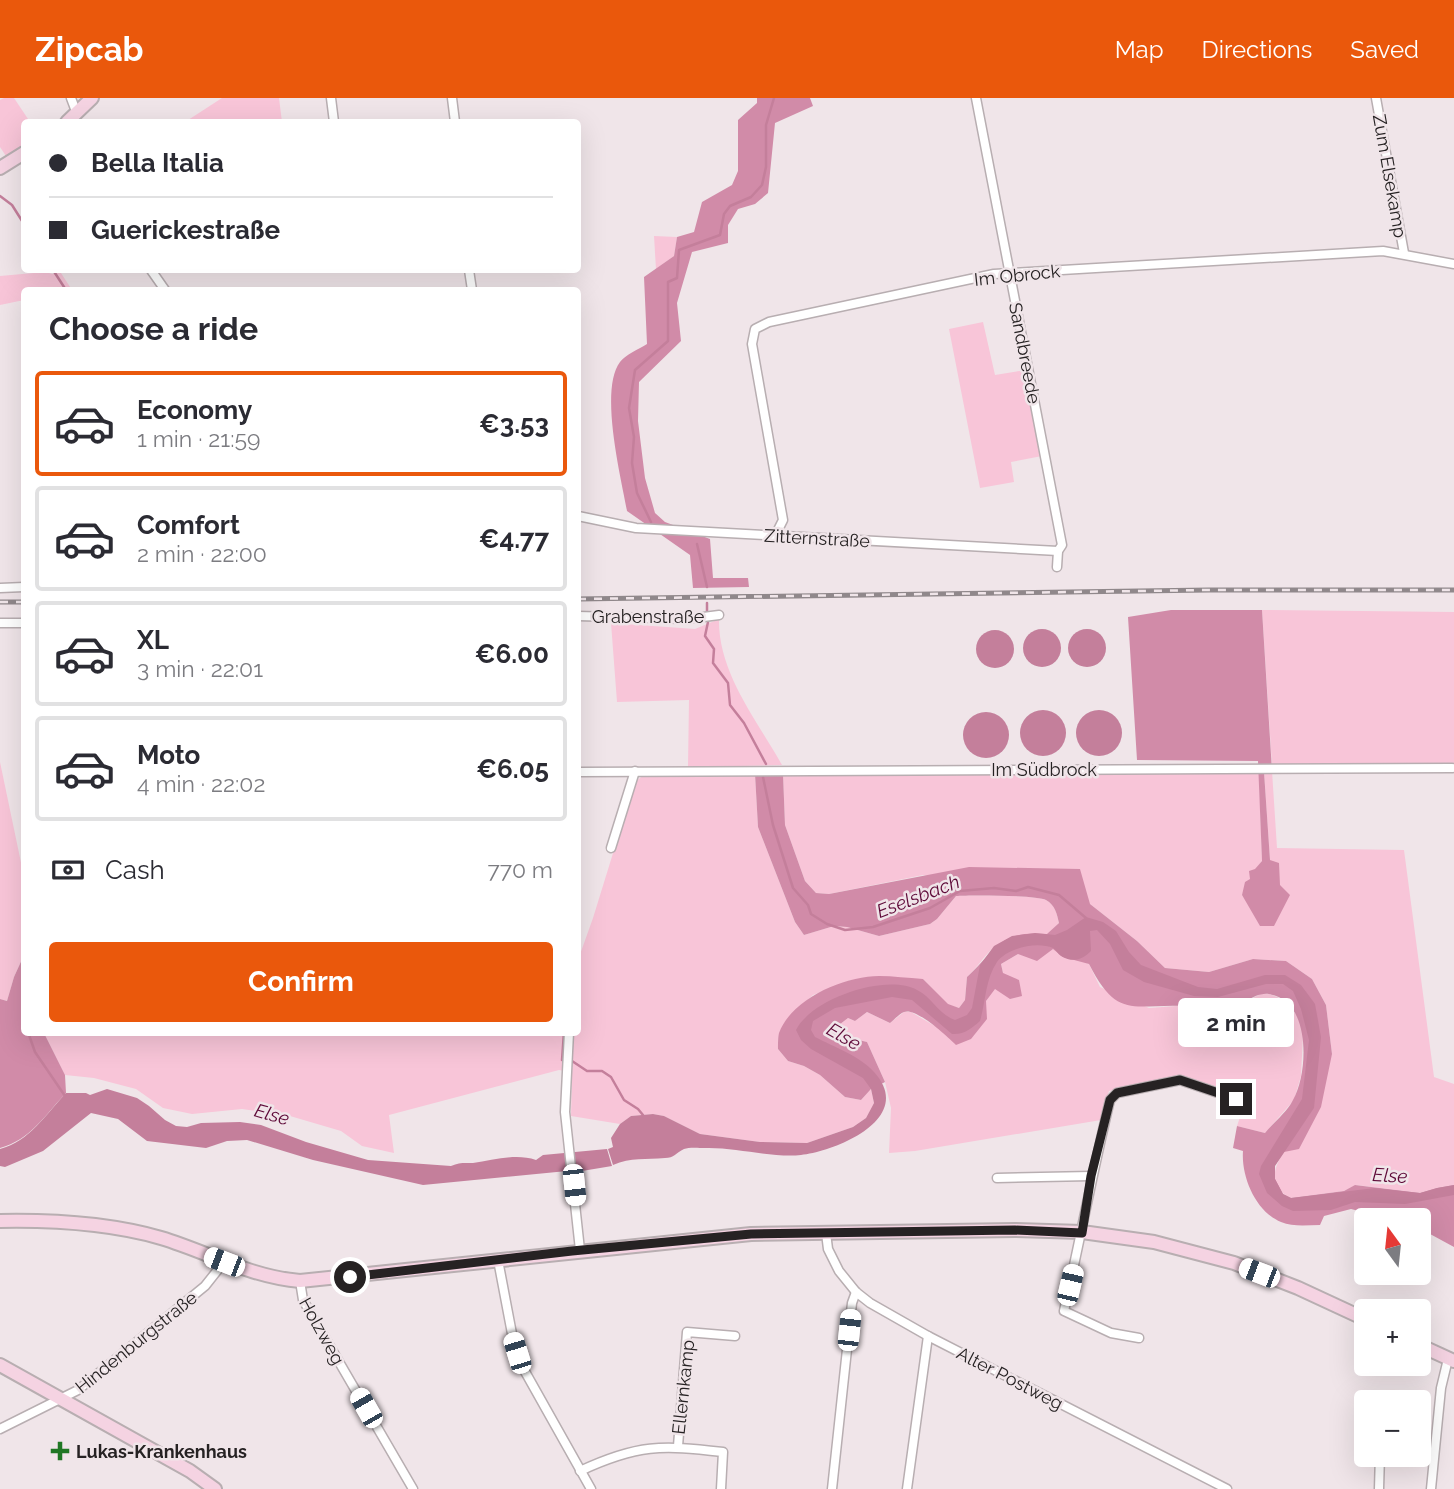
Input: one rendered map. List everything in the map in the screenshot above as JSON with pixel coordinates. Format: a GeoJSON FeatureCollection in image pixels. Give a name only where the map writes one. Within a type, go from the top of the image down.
{"type":"FeatureCollection","features":[{"type":"Feature","properties":{"kind":"main road"},"geometry":{"type":"LineString","coordinates":[[72,118],[92,98]]}},
{"type":"Feature","properties":{"kind":"main road"},"geometry":{"type":"LineString","coordinates":[[0,169],[21,155]]}},
{"type":"Feature","properties":{"kind":"main road"},"geometry":{"type":"LineString","coordinates":[[0,1221],[47,1221],[161,1238],[268,1277],[300,1281],[751,1234],[1015,1230],[1082,1233],[1154,1242],[1234,1263],[1354,1314]]}},
{"type":"Feature","properties":{"kind":"main road"},"geometry":{"type":"LineString","coordinates":[[1431,1351],[1451,1360]]}},
{"type":"Feature","properties":{"kind":"main road"},"geometry":{"type":"LineString","coordinates":[[0,1365],[190,1471],[215,1489]]}},
{"type":"Feature","properties":{"kind":"street"},"geometry":{"type":"LineString","coordinates":[[71,98],[72,118]]}},
{"type":"Feature","properties":{"kind":"street"},"geometry":{"type":"LineString","coordinates":[[331,98],[334,119]]}},
{"type":"Feature","properties":{"kind":"street"},"geometry":{"type":"LineString","coordinates":[[452,98],[454,119]]}},
{"type":"Feature","properties":{"kind":"street","name":"Sandbreede"},"geometry":{"type":"LineString","coordinates":[[976,98],[1062,545],[1058,551],[1057,567]]}},
{"type":"Feature","properties":{"kind":"street","name":"Zum Elsekamp"},"geometry":{"type":"LineString","coordinates":[[1376,98],[1404,253]]}},
{"type":"Feature","properties":{"kind":"street","name":"Im Obrock"},"geometry":{"type":"LineString","coordinates":[[775,536],[783,520],[752,344],[755,329],[782,320],[994,274],[1354,252],[1404,253],[1454,264]]}},
{"type":"Feature","properties":{"kind":"street"},"geometry":{"type":"LineString","coordinates":[[152,273],[164,287]]}},
{"type":"Feature","properties":{"kind":"street","name":"Zitternstraße"},"geometry":{"type":"LineString","coordinates":[[581,517],[636,528],[1058,551]]}},
{"type":"Feature","properties":{"kind":"street"},"geometry":{"type":"LineString","coordinates":[[0,588],[21,587]]}},
{"type":"Feature","properties":{"kind":"street","name":"Grabenstraße"},"geometry":{"type":"LineString","coordinates":[[581,616],[688,619],[719,615]]}},
{"type":"Feature","properties":{"kind":"street"},"geometry":{"type":"LineString","coordinates":[[0,623],[21,622]]}},
{"type":"Feature","properties":{"kind":"street","name":"Im Südbrock"},"geometry":{"type":"LineString","coordinates":[[581,772],[1452,768]]}},
{"type":"Feature","properties":{"kind":"street"},"geometry":{"type":"LineString","coordinates":[[611,848],[635,771]]}},
{"type":"Feature","properties":{"kind":"street"},"geometry":{"type":"LineString","coordinates":[[569,1036],[565,1112],[580,1250]]}},
{"type":"Feature","properties":{"kind":"street"},"geometry":{"type":"LineString","coordinates":[[1139,1338],[1111,1333],[1064,1311],[1082,1233],[1091,1176],[1110,1100],[1117,1093],[1180,1080],[1236,1099]]}},
{"type":"Feature","properties":{"kind":"street"},"geometry":{"type":"LineString","coordinates":[[997,1178],[1091,1176]]}},
{"type":"Feature","properties":{"kind":"street","name":"Alter Postweg"},"geometry":{"type":"LineString","coordinates":[[826,1233],[830,1256],[856,1292],[870,1303],[928,1336],[1227,1489]]}},
{"type":"Feature","properties":{"kind":"street"},"geometry":{"type":"LineString","coordinates":[[498,1260],[513,1339],[523,1368],[591,1489]]}},
{"type":"Feature","properties":{"kind":"street","name":"Hindenburgstraße"},"geometry":{"type":"LineString","coordinates":[[0,1429],[78,1390],[205,1286],[224,1262]]}},
{"type":"Feature","properties":{"kind":"street","name":"Holzweg"},"geometry":{"type":"LineString","coordinates":[[300,1281],[303,1300],[413,1489]]}},
{"type":"Feature","properties":{"kind":"street"},"geometry":{"type":"LineString","coordinates":[[832,1489],[852,1303],[856,1292]]}},
{"type":"Feature","properties":{"kind":"street","name":"Ellernkamp"},"geometry":{"type":"LineString","coordinates":[[677,1446],[687,1332],[735,1336]]}},
{"type":"Feature","properties":{"kind":"street"},"geometry":{"type":"LineString","coordinates":[[907,1489],[928,1336]]}},
{"type":"Feature","properties":{"kind":"street"},"geometry":{"type":"LineString","coordinates":[[1431,1489],[1441,1388],[1451,1360]]}},
{"type":"Feature","properties":{"kind":"street","name":"Ellernkamp"},"geometry":{"type":"LineString","coordinates":[[580,1471],[612,1456],[644,1447],[677,1446],[723,1451],[720,1489]]}},
{"type":"Feature","properties":{"kind":"street"},"geometry":{"type":"LineString","coordinates":[[1379,1489],[1380,1467]]}},
{"type":"Feature","properties":{"kind":"shaded area"},"geometry":{"type":"Polygon","coordinates":[[[14,98],[28,119],[21,119],[21,147],[6,156],[0,147],[0,100],[14,98]]]}},
{"type":"Feature","properties":{"kind":"shaded area"},"geometry":{"type":"Polygon","coordinates":[[[222,98],[279,98],[282,119],[190,119],[222,98]]]}},
{"type":"Feature","properties":{"kind":"shaded area"},"geometry":{"type":"Polygon","coordinates":[[[757,98],[810,98],[813,106],[775,123],[768,193],[755,204],[738,209],[728,225],[728,243],[692,252],[677,303],[681,341],[639,382],[638,421],[645,478],[655,513],[665,522],[710,539],[713,578],[748,578],[749,587],[693,588],[690,555],[627,511],[613,434],[611,392],[620,362],[647,344],[644,277],[674,256],[677,237],[694,232],[702,202],[732,185],[738,171],[738,120],[757,103],[757,98]]]}},
{"type":"Feature","properties":{"kind":"shaded area"},"geometry":{"type":"Polygon","coordinates":[[[654,236],[677,237],[674,256],[656,269],[654,236]]]}},
{"type":"Feature","properties":{"kind":"shaded area"},"geometry":{"type":"Polygon","coordinates":[[[61,273],[70,287],[21,287],[21,301],[0,305],[0,276],[61,273]]]}},
{"type":"Feature","properties":{"kind":"shaded area"},"geometry":{"type":"Polygon","coordinates":[[[983,322],[995,375],[1026,370],[1042,456],[1011,462],[1014,482],[980,488],[949,329],[983,322]]]}},
{"type":"Feature","properties":{"kind":"shaded area"},"geometry":{"type":"Polygon","coordinates":[[[1171,610],[1262,610],[1272,771],[1264,772],[1270,860],[1279,863],[1280,885],[1290,895],[1274,926],[1260,926],[1242,895],[1245,882],[1250,879],[1249,871],[1262,861],[1258,761],[1137,760],[1128,617],[1171,610]]]}},
{"type":"Feature","properties":{"kind":"shaded area"},"geometry":{"type":"Polygon","coordinates":[[[1262,610],[1454,612],[1454,763],[1272,765],[1262,610]]]}},
{"type":"Feature","properties":{"kind":"shaded area"},"geometry":{"type":"Polygon","coordinates":[[[719,619],[720,639],[732,677],[782,765],[688,767],[689,700],[617,702],[611,623],[695,629],[719,619]]]}},
{"type":"Feature","properties":{"kind":"shaded area"},"geometry":{"type":"Polygon","coordinates":[[[1042,629],[1055,635],[1061,648],[1055,661],[1042,667],[1029,661],[1023,648],[1029,635],[1042,629]]]}},
{"type":"Feature","properties":{"kind":"shaded area"},"geometry":{"type":"Polygon","coordinates":[[[1087,629],[1100,635],[1106,648],[1100,661],[1087,667],[1074,661],[1068,648],[1074,635],[1087,629]]]}},
{"type":"Feature","properties":{"kind":"shaded area"},"geometry":{"type":"Polygon","coordinates":[[[995,630],[1008,636],[1014,649],[1008,662],[995,668],[982,662],[976,649],[982,636],[995,630]]]}},
{"type":"Feature","properties":{"kind":"shaded area"},"geometry":{"type":"Polygon","coordinates":[[[1043,710],[1060,716],[1066,733],[1060,750],[1043,756],[1026,750],[1020,733],[1026,716],[1043,710]]]}},
{"type":"Feature","properties":{"kind":"shaded area"},"geometry":{"type":"Polygon","coordinates":[[[1099,710],[1116,716],[1122,733],[1116,750],[1099,756],[1082,750],[1076,733],[1082,716],[1099,710]]]}},
{"type":"Feature","properties":{"kind":"shaded area"},"geometry":{"type":"Polygon","coordinates":[[[986,712],[1003,718],[1009,735],[1003,752],[986,758],[969,752],[963,735],[969,718],[986,712]]]}},
{"type":"Feature","properties":{"kind":"shaded area"},"geometry":{"type":"Polygon","coordinates":[[[0,762],[21,863],[21,962],[7,1001],[0,999],[0,762]]]}},
{"type":"Feature","properties":{"kind":"shaded area"},"geometry":{"type":"Polygon","coordinates":[[[1264,771],[1272,771],[1277,848],[1404,850],[1434,1077],[1454,1084],[1454,1185],[1420,1193],[1356,1185],[1344,1191],[1291,1198],[1279,1189],[1275,1178],[1277,1165],[1332,1054],[1326,1005],[1312,979],[1286,961],[1253,959],[1209,972],[1165,968],[1137,941],[1090,904],[923,875],[829,894],[816,893],[805,881],[785,825],[783,774],[1259,773],[1262,861],[1242,895],[1249,905],[1280,885],[1270,861],[1264,771]]]}},
{"type":"Feature","properties":{"kind":"shaded area"},"geometry":{"type":"Polygon","coordinates":[[[645,774],[755,774],[758,827],[795,922],[804,935],[834,926],[879,936],[930,924],[956,896],[1040,898],[1052,904],[1059,923],[1047,935],[1019,937],[993,948],[967,977],[965,1000],[959,1008],[948,1005],[923,979],[851,980],[813,995],[791,1015],[779,1034],[778,1049],[788,1061],[820,1075],[845,1097],[861,1100],[871,1089],[874,1103],[866,1118],[853,1127],[807,1143],[760,1142],[700,1134],[664,1116],[653,1114],[631,1116],[620,1124],[571,1116],[573,1036],[581,1036],[581,952],[635,782],[645,774]]]}},
{"type":"Feature","properties":{"kind":"shaded area"},"geometry":{"type":"Polygon","coordinates":[[[755,774],[783,774],[785,825],[805,881],[816,893],[829,894],[969,867],[1080,869],[1090,904],[1137,941],[1165,968],[1209,972],[1253,959],[1286,961],[1312,979],[1326,1005],[1332,1054],[1321,1107],[1299,1149],[1284,1152],[1275,1165],[1275,1179],[1283,1194],[1291,1198],[1344,1191],[1355,1185],[1420,1193],[1454,1185],[1454,1247],[1432,1235],[1432,1208],[1354,1208],[1324,1216],[1320,1225],[1295,1225],[1272,1217],[1257,1202],[1245,1172],[1243,1151],[1233,1148],[1237,1126],[1265,1133],[1293,1100],[1304,1056],[1303,1039],[1293,1009],[1283,999],[1269,994],[1258,995],[1220,1015],[1186,1006],[1128,1005],[1118,1002],[1109,994],[1089,964],[1063,957],[1053,949],[1037,961],[1018,954],[1001,964],[1003,973],[1019,980],[1022,996],[1010,999],[995,989],[986,1001],[987,1019],[971,1039],[956,1045],[931,1024],[909,1012],[902,1013],[890,1023],[867,1012],[855,1021],[848,1018],[835,1028],[842,1036],[867,1042],[885,1082],[871,1089],[861,1100],[845,1097],[820,1075],[788,1061],[778,1049],[779,1033],[795,1009],[821,991],[836,985],[865,977],[884,976],[923,979],[948,1004],[959,1008],[965,1000],[967,977],[993,950],[1018,935],[1047,934],[1059,923],[1056,913],[1052,904],[1040,898],[956,896],[930,924],[879,936],[834,926],[804,935],[795,922],[758,827],[755,774]]]}},
{"type":"Feature","properties":{"kind":"shaded area"},"geometry":{"type":"Polygon","coordinates":[[[1086,917],[1103,922],[1116,931],[1141,965],[1198,987],[1217,989],[1265,975],[1285,975],[1301,985],[1315,1004],[1321,1037],[1314,1108],[1275,1166],[1275,1179],[1283,1194],[1291,1198],[1375,1188],[1420,1193],[1454,1185],[1454,1195],[1405,1204],[1355,1202],[1331,1210],[1293,1211],[1282,1206],[1267,1193],[1259,1174],[1261,1166],[1302,1099],[1309,1040],[1293,991],[1283,984],[1266,984],[1218,997],[1194,996],[1144,982],[1123,970],[1110,944],[1097,930],[1090,931],[1091,951],[1077,960],[1065,958],[1053,948],[1039,945],[1015,950],[1002,957],[990,976],[980,1021],[960,1033],[952,1034],[912,1000],[892,997],[835,1008],[813,1021],[811,1030],[815,1037],[862,1061],[874,1072],[884,1089],[885,1104],[879,1117],[851,1139],[834,1147],[801,1155],[691,1148],[668,1158],[632,1160],[613,1165],[608,1149],[613,1147],[611,1138],[620,1124],[631,1116],[664,1116],[700,1134],[760,1142],[807,1143],[853,1127],[866,1118],[874,1103],[871,1089],[863,1078],[811,1049],[801,1040],[796,1030],[804,1019],[817,1008],[850,992],[887,985],[917,990],[944,1014],[955,1020],[967,1015],[972,1008],[980,965],[994,946],[1012,936],[1035,933],[1055,935],[1086,917]]]}},
{"type":"Feature","properties":{"kind":"shaded area"},"geometry":{"type":"Polygon","coordinates":[[[1053,948],[1089,964],[1100,987],[1149,1008],[1189,1005],[1212,1016],[1225,1014],[1260,994],[1270,994],[1284,1000],[1299,1018],[1303,1034],[1301,1076],[1294,1100],[1265,1133],[1237,1126],[1241,1114],[1236,1093],[1181,1075],[1109,1091],[1101,1120],[889,1153],[891,1108],[885,1082],[867,1042],[842,1036],[835,1028],[848,1018],[855,1021],[867,1012],[890,1023],[904,1012],[911,1012],[940,1029],[986,1001],[1003,973],[1001,964],[1018,954],[1053,948]]]}},
{"type":"Feature","properties":{"kind":"shaded area"},"geometry":{"type":"Polygon","coordinates":[[[21,962],[21,1036],[46,1036],[65,1075],[66,1093],[29,1133],[0,1148],[0,999],[7,1001],[21,962]]]}},
{"type":"Feature","properties":{"kind":"shaded area"},"geometry":{"type":"Polygon","coordinates":[[[46,1036],[566,1036],[564,1071],[559,1070],[389,1115],[394,1153],[362,1146],[341,1131],[290,1116],[242,1109],[192,1114],[163,1108],[136,1089],[94,1078],[65,1075],[46,1036]]]}},
{"type":"Feature","properties":{"kind":"shaded area"},"geometry":{"type":"Polygon","coordinates":[[[107,1089],[137,1098],[176,1126],[240,1122],[261,1125],[306,1142],[368,1160],[451,1166],[513,1157],[536,1160],[543,1155],[607,1149],[612,1166],[576,1172],[423,1185],[313,1160],[247,1140],[227,1141],[206,1148],[147,1141],[118,1119],[91,1113],[43,1151],[5,1167],[0,1166],[0,1149],[29,1134],[66,1093],[90,1095],[107,1089]]]}},
{"type":"Feature","properties":{"kind":"waterway","name":"Eselsbach"},"geometry":{"type":"LineString","coordinates":[[651,522],[637,493],[632,463],[634,437],[629,408],[635,370],[668,341],[668,282],[677,278],[679,250],[720,235],[724,214],[730,206],[751,197],[762,185],[766,167],[766,125],[774,98]]}},
{"type":"Feature","properties":{"kind":"waterway"},"geometry":{"type":"LineString","coordinates":[[0,196],[12,205],[21,219]]}},
{"type":"Feature","properties":{"kind":"waterway"},"geometry":{"type":"LineString","coordinates":[[55,273],[64,287]]}},
{"type":"Feature","properties":{"kind":"waterway","name":"Eselsbach"},"geometry":{"type":"LineString","coordinates":[[697,544],[707,587]]}},
{"type":"Feature","properties":{"kind":"waterway","name":"Eselsbach"},"geometry":{"type":"LineString","coordinates":[[707,603],[707,614]]}},
{"type":"Feature","properties":{"kind":"waterway","name":"Eselsbach"},"geometry":{"type":"LineString","coordinates":[[708,622],[705,636],[714,649],[713,663],[728,683],[730,705],[744,723],[766,764]]}},
{"type":"Feature","properties":{"kind":"waterway","name":"Eselsbach"},"geometry":{"type":"LineString","coordinates":[[763,777],[773,825],[793,888],[808,905],[811,914],[827,924],[845,930],[873,927],[930,908],[960,891],[994,888],[1016,891],[1028,887],[1059,895],[1086,918]]}},
{"type":"Feature","properties":{"kind":"waterway"},"geometry":{"type":"LineString","coordinates":[[29,1036],[35,1052],[65,1096]]}},
{"type":"Feature","properties":{"kind":"waterway"},"geometry":{"type":"LineString","coordinates":[[562,1060],[564,1036]]}},
{"type":"Feature","properties":{"kind":"waterway"},"geometry":{"type":"LineString","coordinates":[[572,1061],[587,1071],[602,1071],[611,1077],[624,1100],[643,1115]]}},
{"type":"Feature","properties":{"kind":"railway"},"geometry":{"type":"LineString","coordinates":[[581,599],[1209,590],[1454,590]]}},
{"type":"Feature","properties":{"kind":"railway"},"geometry":{"type":"LineString","coordinates":[[0,602],[21,602]]}},
{"type":"Feature","properties":{"kind":"place","name":"Lukas-Krankenhaus"},"geometry":{"type":"Point","coordinates":[60,1451]}},
{"type":"Feature","properties":{"kind":"route"},"geometry":{"type":"LineString","coordinates":[[350,1277],[572,1251],[751,1234],[1015,1230],[1082,1233],[1091,1176],[1110,1100],[1117,1093],[1180,1080],[1236,1099]]}},
{"type":"Feature","properties":{"kind":"water label","name":"Else"},"geometry":{"type":"Point","coordinates":[844,1036]}},
{"type":"Feature","properties":{"kind":"water label","name":"Else"},"geometry":{"type":"Point","coordinates":[272,1114]}},
{"type":"Feature","properties":{"kind":"water label","name":"Else"},"geometry":{"type":"Point","coordinates":[1390,1175]}}]}
